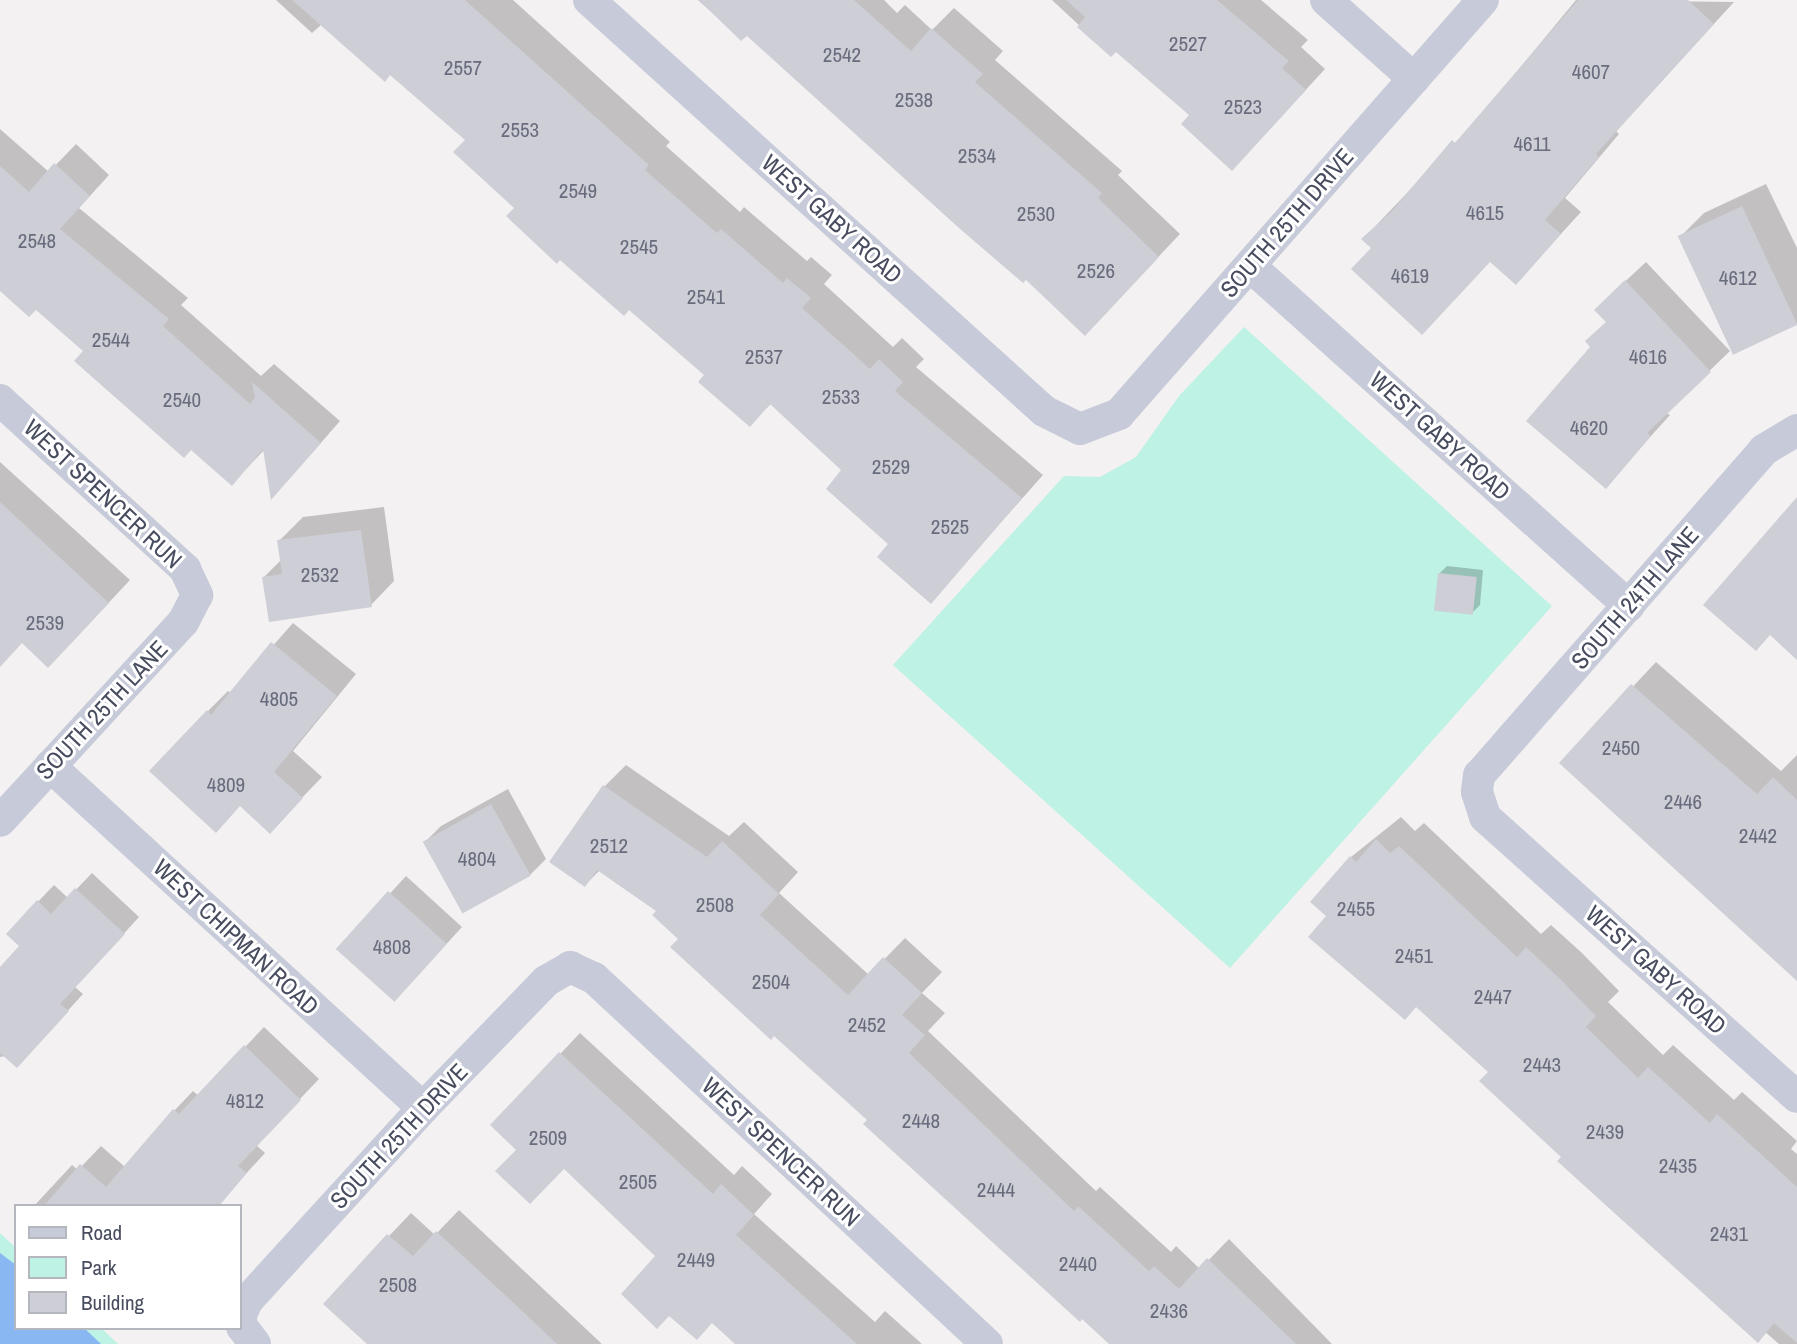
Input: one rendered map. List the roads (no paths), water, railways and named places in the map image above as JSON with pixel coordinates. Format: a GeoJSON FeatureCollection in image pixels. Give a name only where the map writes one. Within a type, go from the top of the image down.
{"type":"FeatureCollection","features":[{"type":"Feature","properties":{"kind":"street","name":"WEST GABY ROAD"},"geometry":{"type":"LineString","coordinates":[[589,0],[1044,411],[1080,429]]}},
{"type":"Feature","properties":{"kind":"street"},"geometry":{"type":"LineString","coordinates":[[1326,0],[1414,79]]}},
{"type":"Feature","properties":{"kind":"street","name":"SOUTH 25TH DRIVE"},"geometry":{"type":"LineString","coordinates":[[1080,429],[1119,414],[1483,0]]}},
{"type":"Feature","properties":{"kind":"street","name":"WEST GABY ROAD"},"geometry":{"type":"LineString","coordinates":[[1250,266],[1629,606]]}},
{"type":"Feature","properties":{"kind":"street","name":"WEST SPENCER RUN"},"geometry":{"type":"LineString","coordinates":[[0,400],[185,569],[197,595]]}},
{"type":"Feature","properties":{"kind":"street","name":"SOUTH 24TH LANE"},"geometry":{"type":"LineString","coordinates":[[1479,775],[1764,450],[1797,430]]}},
{"type":"Feature","properties":{"kind":"street","name":"SOUTH 25TH LANE"},"geometry":{"type":"LineString","coordinates":[[0,821],[183,622],[197,595]]}},
{"type":"Feature","properties":{"kind":"street","name":"WEST CHIPMAN ROAD"},"geometry":{"type":"LineString","coordinates":[[50,766],[423,1108]]}},
{"type":"Feature","properties":{"kind":"street","name":"WEST GABY ROAD"},"geometry":{"type":"LineString","coordinates":[[1479,775],[1479,806],[1485,817],[1797,1097]]}},
{"type":"Feature","properties":{"kind":"street","name":"SOUTH 25TH DRIVE"},"geometry":{"type":"LineString","coordinates":[[242,1312],[247,1301],[423,1108],[547,981],[569,967]]}},
{"type":"Feature","properties":{"kind":"street","name":"WEST SPENCER RUN"},"geometry":{"type":"LineString","coordinates":[[569,967],[594,978],[987,1344]]}},
{"type":"Feature","properties":{"kind":"street"},"geometry":{"type":"LineString","coordinates":[[242,1321],[255,1344]]}},
{"type":"Feature","properties":{"kind":"water"},"geometry":{"type":"Polygon","coordinates":[[[0,1253],[14,1264],[14,1330],[86,1330],[101,1344],[0,1344],[0,1253]]]}}]}
